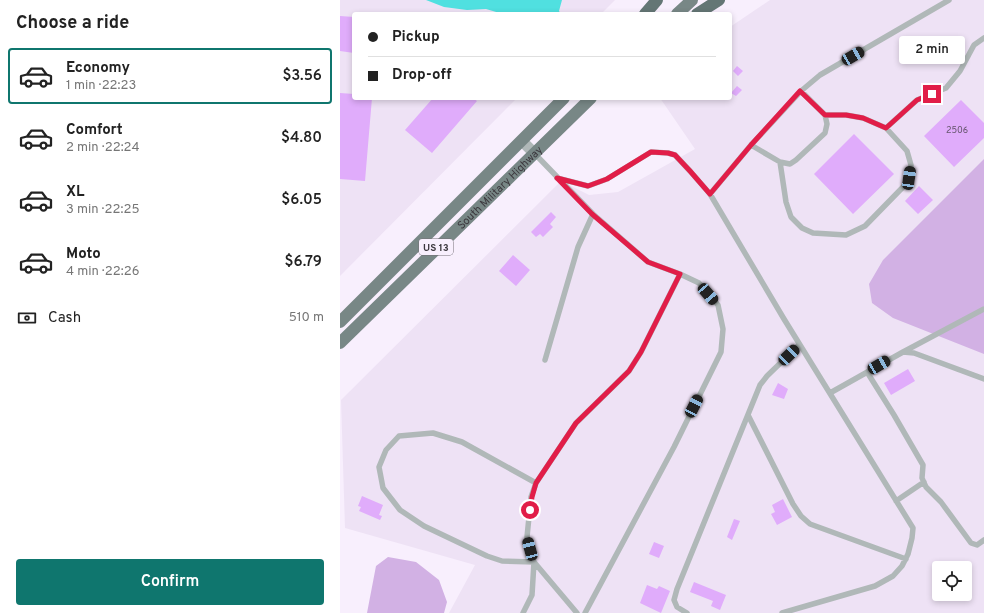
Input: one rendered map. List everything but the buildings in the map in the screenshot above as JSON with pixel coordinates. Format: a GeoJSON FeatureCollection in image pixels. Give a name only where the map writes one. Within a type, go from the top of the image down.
{"type":"FeatureCollection","features":[{"type":"Feature","properties":{"kind":"highway"},"geometry":{"type":"LineString","coordinates":[[648,12],[657,0]]}},
{"type":"Feature","properties":{"kind":"highway"},"geometry":{"type":"LineString","coordinates":[[700,12],[719,0]]}},
{"type":"Feature","properties":{"kind":"main road"},"geometry":{"type":"LineString","coordinates":[[648,12],[661,0]]}},
{"type":"Feature","properties":{"kind":"main road"},"geometry":{"type":"LineString","coordinates":[[679,12],[692,0]]}},
{"type":"Feature","properties":{"kind":"main road","name":"South Military Highway"},"geometry":{"type":"LineString","coordinates":[[340,322],[562,100]]}},
{"type":"Feature","properties":{"kind":"main road","name":"South Military Highway"},"geometry":{"type":"LineString","coordinates":[[340,343],[589,100]]}},
{"type":"Feature","properties":{"kind":"street"},"geometry":{"type":"LineString","coordinates":[[522,141],[534,153]]}},
{"type":"Feature","properties":{"kind":"lane"},"geometry":{"type":"LineString","coordinates":[[710,194],[751,145],[800,91],[820,75],[949,0]]}},
{"type":"Feature","properties":{"kind":"lane"},"geometry":{"type":"LineString","coordinates":[[886,128],[917,100],[946,88],[960,71],[974,45],[984,38]]}},
{"type":"Feature","properties":{"kind":"lane"},"geometry":{"type":"LineString","coordinates":[[751,145],[780,162],[790,164],[825,132],[827,124],[825,115],[800,91]]}},
{"type":"Feature","properties":{"kind":"lane"},"geometry":{"type":"LineString","coordinates":[[780,162],[786,202],[791,217],[802,228],[813,233],[846,235],[865,226],[904,186],[909,178],[911,165],[907,151],[886,128],[863,118],[846,115],[825,115]]}},
{"type":"Feature","properties":{"kind":"lane"},"geometry":{"type":"LineString","coordinates":[[557,178],[588,186],[607,179],[651,152],[675,155],[710,194],[800,345],[913,528],[912,538],[906,559],[893,576],[875,586],[782,613]]}},
{"type":"Feature","properties":{"kind":"lane"},"geometry":{"type":"LineString","coordinates":[[534,153],[592,214],[648,262],[699,283],[718,305],[723,329],[722,352],[674,447],[585,613]]}},
{"type":"Feature","properties":{"kind":"lane"},"geometry":{"type":"LineString","coordinates":[[546,360],[578,248],[592,214]]}},
{"type":"Feature","properties":{"kind":"lane"},"geometry":{"type":"LineString","coordinates":[[523,613],[532,595],[534,562],[527,537],[532,497],[536,483],[576,423],[629,371],[641,352],[680,274]]}},
{"type":"Feature","properties":{"kind":"lane"},"geometry":{"type":"LineString","coordinates":[[830,393],[984,309]]}},
{"type":"Feature","properties":{"kind":"lane"},"geometry":{"type":"LineString","coordinates":[[687,613],[677,607],[674,600],[677,589],[760,385],[767,376],[800,345]]}},
{"type":"Feature","properties":{"kind":"lane"},"geometry":{"type":"LineString","coordinates":[[903,352],[914,353],[984,379]]}},
{"type":"Feature","properties":{"kind":"lane"},"geometry":{"type":"LineString","coordinates":[[867,372],[894,414],[923,465],[922,478],[926,487],[941,502],[971,542],[977,545],[984,540]]}},
{"type":"Feature","properties":{"kind":"lane"},"geometry":{"type":"LineString","coordinates":[[748,416],[793,504],[801,516],[810,524],[906,559]]}},
{"type":"Feature","properties":{"kind":"lane"},"geometry":{"type":"LineString","coordinates":[[536,483],[462,442],[433,433],[399,436],[386,450],[379,468],[383,488],[400,510],[424,526],[487,556],[502,561],[534,562],[577,613]]}},
{"type":"Feature","properties":{"kind":"lane"},"geometry":{"type":"LineString","coordinates":[[896,501],[924,482]]}},
{"type":"Feature","properties":{"kind":"shaded area"},"geometry":{"type":"Polygon","coordinates":[[[340,0],[615,0],[603,12],[352,12],[352,100],[515,100],[340,276],[340,0]]]}},
{"type":"Feature","properties":{"kind":"shaded area"},"geometry":{"type":"Polygon","coordinates":[[[770,0],[984,0],[984,613],[449,613],[475,565],[345,528],[341,400],[561,181],[589,195],[618,192],[695,149],[661,100],[732,100],[732,26],[770,0]]]}},
{"type":"Feature","properties":{"kind":"shaded area"},"geometry":{"type":"Polygon","coordinates":[[[984,159],[984,354],[893,318],[872,303],[869,284],[883,260],[984,159]]]}},
{"type":"Feature","properties":{"kind":"shaded area"},"geometry":{"type":"Polygon","coordinates":[[[388,557],[416,562],[439,580],[447,602],[444,613],[367,613],[376,566],[388,557]]]}},
{"type":"Feature","properties":{"kind":"water"},"geometry":{"type":"Polygon","coordinates":[[[426,0],[562,0],[560,12],[496,12],[486,9],[467,10],[444,7],[426,0]]]}},
{"type":"Feature","properties":{"kind":"route"},"geometry":{"type":"LineString","coordinates":[[530,510],[536,483],[576,423],[629,371],[641,352],[680,274],[648,262],[592,214],[557,178],[588,186],[607,179],[651,152],[668,153],[675,155],[710,194],[751,145],[800,91],[825,115],[846,115],[863,118],[886,128],[917,100],[932,94]]}}]}
